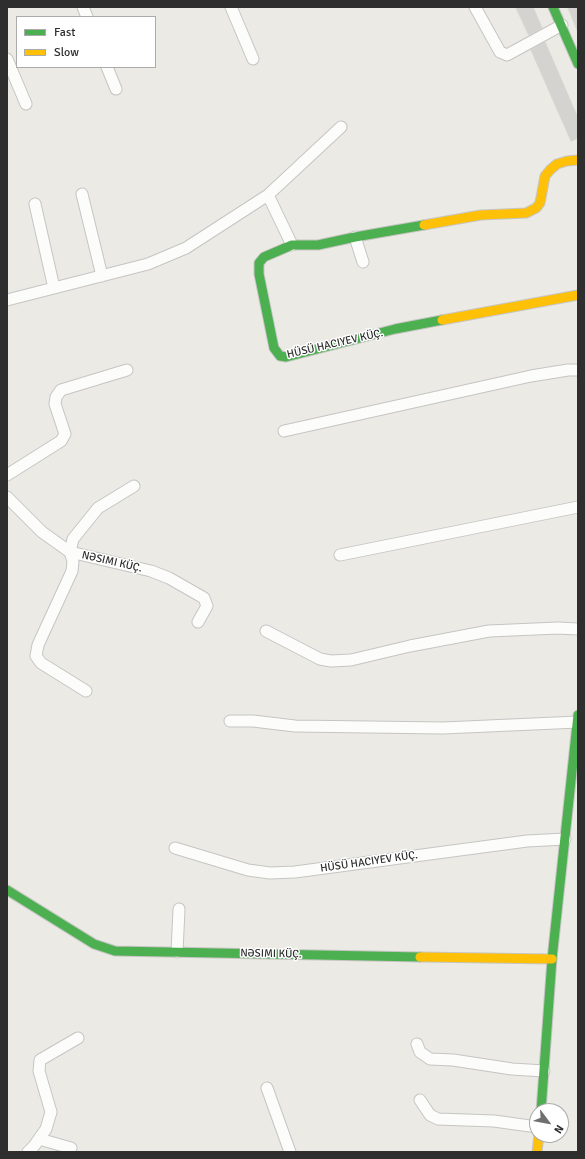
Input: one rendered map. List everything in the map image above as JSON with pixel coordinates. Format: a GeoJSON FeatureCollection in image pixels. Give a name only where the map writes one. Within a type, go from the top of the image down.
{"type":"FeatureCollection","features":[{"type":"Feature","properties":{"kind":"street"},"geometry":{"type":"LineString","coordinates":[[231,7],[253,59]]}},
{"type":"Feature","properties":{"kind":"street"},"geometry":{"type":"LineString","coordinates":[[475,7],[500,52],[507,55],[562,25]]}},
{"type":"Feature","properties":{"kind":"street"},"geometry":{"type":"LineString","coordinates":[[553,7],[578,64]]}},
{"type":"Feature","properties":{"kind":"street"},"geometry":{"type":"LineString","coordinates":[[7,59],[26,104]]}},
{"type":"Feature","properties":{"kind":"street"},"geometry":{"type":"LineString","coordinates":[[107,68],[116,89]]}},
{"type":"Feature","properties":{"kind":"street"},"geometry":{"type":"LineString","coordinates":[[7,300],[148,264],[186,248],[268,195],[341,127]]}},
{"type":"Feature","properties":{"kind":"street"},"geometry":{"type":"LineString","coordinates":[[578,160],[557,164],[550,170],[545,176],[540,203],[536,208],[526,214],[480,215],[318,245],[292,245],[264,257],[259,263],[259,274],[274,348],[280,356],[286,356],[395,329],[578,295]]}},
{"type":"Feature","properties":{"kind":"street"},"geometry":{"type":"LineString","coordinates":[[82,194],[102,276]]}},
{"type":"Feature","properties":{"kind":"street"},"geometry":{"type":"LineString","coordinates":[[268,195],[292,245]]}},
{"type":"Feature","properties":{"kind":"street"},"geometry":{"type":"LineString","coordinates":[[36,204],[54,288]]}},
{"type":"Feature","properties":{"kind":"street"},"geometry":{"type":"LineString","coordinates":[[355,237],[363,262]]}},
{"type":"Feature","properties":{"kind":"street"},"geometry":{"type":"LineString","coordinates":[[7,475],[61,441],[65,434],[55,404],[56,397],[61,390],[127,370]]}},
{"type":"Feature","properties":{"kind":"street"},"geometry":{"type":"LineString","coordinates":[[284,431],[531,376],[568,370],[578,370]]}},
{"type":"Feature","properties":{"kind":"street"},"geometry":{"type":"LineString","coordinates":[[86,691],[41,663],[36,656],[38,645],[72,570],[73,562],[70,552],[72,539],[98,508],[134,486]]}},
{"type":"Feature","properties":{"kind":"street","name":"NƏSIMI KÜÇ."},"geometry":{"type":"LineString","coordinates":[[7,497],[42,532],[70,552],[151,571],[169,578],[204,598],[207,606],[198,622]]}},
{"type":"Feature","properties":{"kind":"street"},"geometry":{"type":"LineString","coordinates":[[340,555],[578,507]]}},
{"type":"Feature","properties":{"kind":"street"},"geometry":{"type":"LineString","coordinates":[[266,631],[320,659],[330,661],[351,660],[410,646],[489,631],[558,628],[578,629]]}},
{"type":"Feature","properties":{"kind":"street"},"geometry":{"type":"LineString","coordinates":[[230,721],[253,721],[295,726],[443,728],[578,720],[552,959],[542,1103]]}},
{"type":"Feature","properties":{"kind":"street"},"geometry":{"type":"LineString","coordinates":[[175,848],[248,870],[270,873],[295,872],[527,840],[565,839]]}},
{"type":"Feature","properties":{"kind":"street","name":"NƏSIMI KÜÇ."},"geometry":{"type":"LineString","coordinates":[[7,890],[94,944],[115,950],[142,952],[552,959]]}},
{"type":"Feature","properties":{"kind":"street"},"geometry":{"type":"LineString","coordinates":[[177,952],[179,909]]}},
{"type":"Feature","properties":{"kind":"street"},"geometry":{"type":"LineString","coordinates":[[28,1152],[46,1129],[50,1112],[39,1072],[40,1060],[78,1038]]}},
{"type":"Feature","properties":{"kind":"street"},"geometry":{"type":"LineString","coordinates":[[417,1044],[420,1052],[430,1059],[453,1060],[512,1069],[544,1071]]}},
{"type":"Feature","properties":{"kind":"street"},"geometry":{"type":"LineString","coordinates":[[267,1088],[290,1152]]}},
{"type":"Feature","properties":{"kind":"street"},"geometry":{"type":"LineString","coordinates":[[420,1100],[430,1116],[438,1119],[494,1120],[529,1125]]}},
{"type":"Feature","properties":{"kind":"street"},"geometry":{"type":"LineString","coordinates":[[39,1139],[71,1148]]}},
{"type":"Feature","properties":{"kind":"building"},"geometry":{"type":"Polygon","coordinates":[[[516,7],[533,7],[542,28],[529,35],[516,7]]]}},
{"type":"Feature","properties":{"kind":"building"},"geometry":{"type":"Polygon","coordinates":[[[568,7],[578,7],[578,32],[568,7]]]}},
{"type":"Feature","properties":{"kind":"building"},"geometry":{"type":"Polygon","coordinates":[[[545,42],[578,118],[578,138],[571,141],[531,50],[545,42]]]}},
{"type":"Feature","properties":{"kind":"traffic: fast"},"geometry":{"type":"LineString","coordinates":[[553,7],[578,64]]}},
{"type":"Feature","properties":{"kind":"traffic: fast"},"geometry":{"type":"LineString","coordinates":[[424,225],[318,245],[292,245],[264,257],[259,263],[259,274],[274,348],[280,356],[286,357],[395,329],[442,320]]}},
{"type":"Feature","properties":{"kind":"traffic: fast"},"geometry":{"type":"LineString","coordinates":[[542,1103],[552,959],[578,715]]}},
{"type":"Feature","properties":{"kind":"traffic: fast"},"geometry":{"type":"LineString","coordinates":[[7,890],[94,944],[115,951],[420,957]]}},
{"type":"Feature","properties":{"kind":"traffic: slow"},"geometry":{"type":"LineString","coordinates":[[424,225],[481,215],[526,213],[536,208],[540,203],[545,176],[550,170],[557,164],[578,160]]}},
{"type":"Feature","properties":{"kind":"traffic: slow"},"geometry":{"type":"LineString","coordinates":[[442,320],[578,295]]}},
{"type":"Feature","properties":{"kind":"traffic: slow"},"geometry":{"type":"LineString","coordinates":[[420,957],[552,959]]}},
{"type":"Feature","properties":{"kind":"traffic: slow"},"geometry":{"type":"LineString","coordinates":[[537,1152],[538,1143]]}}]}
